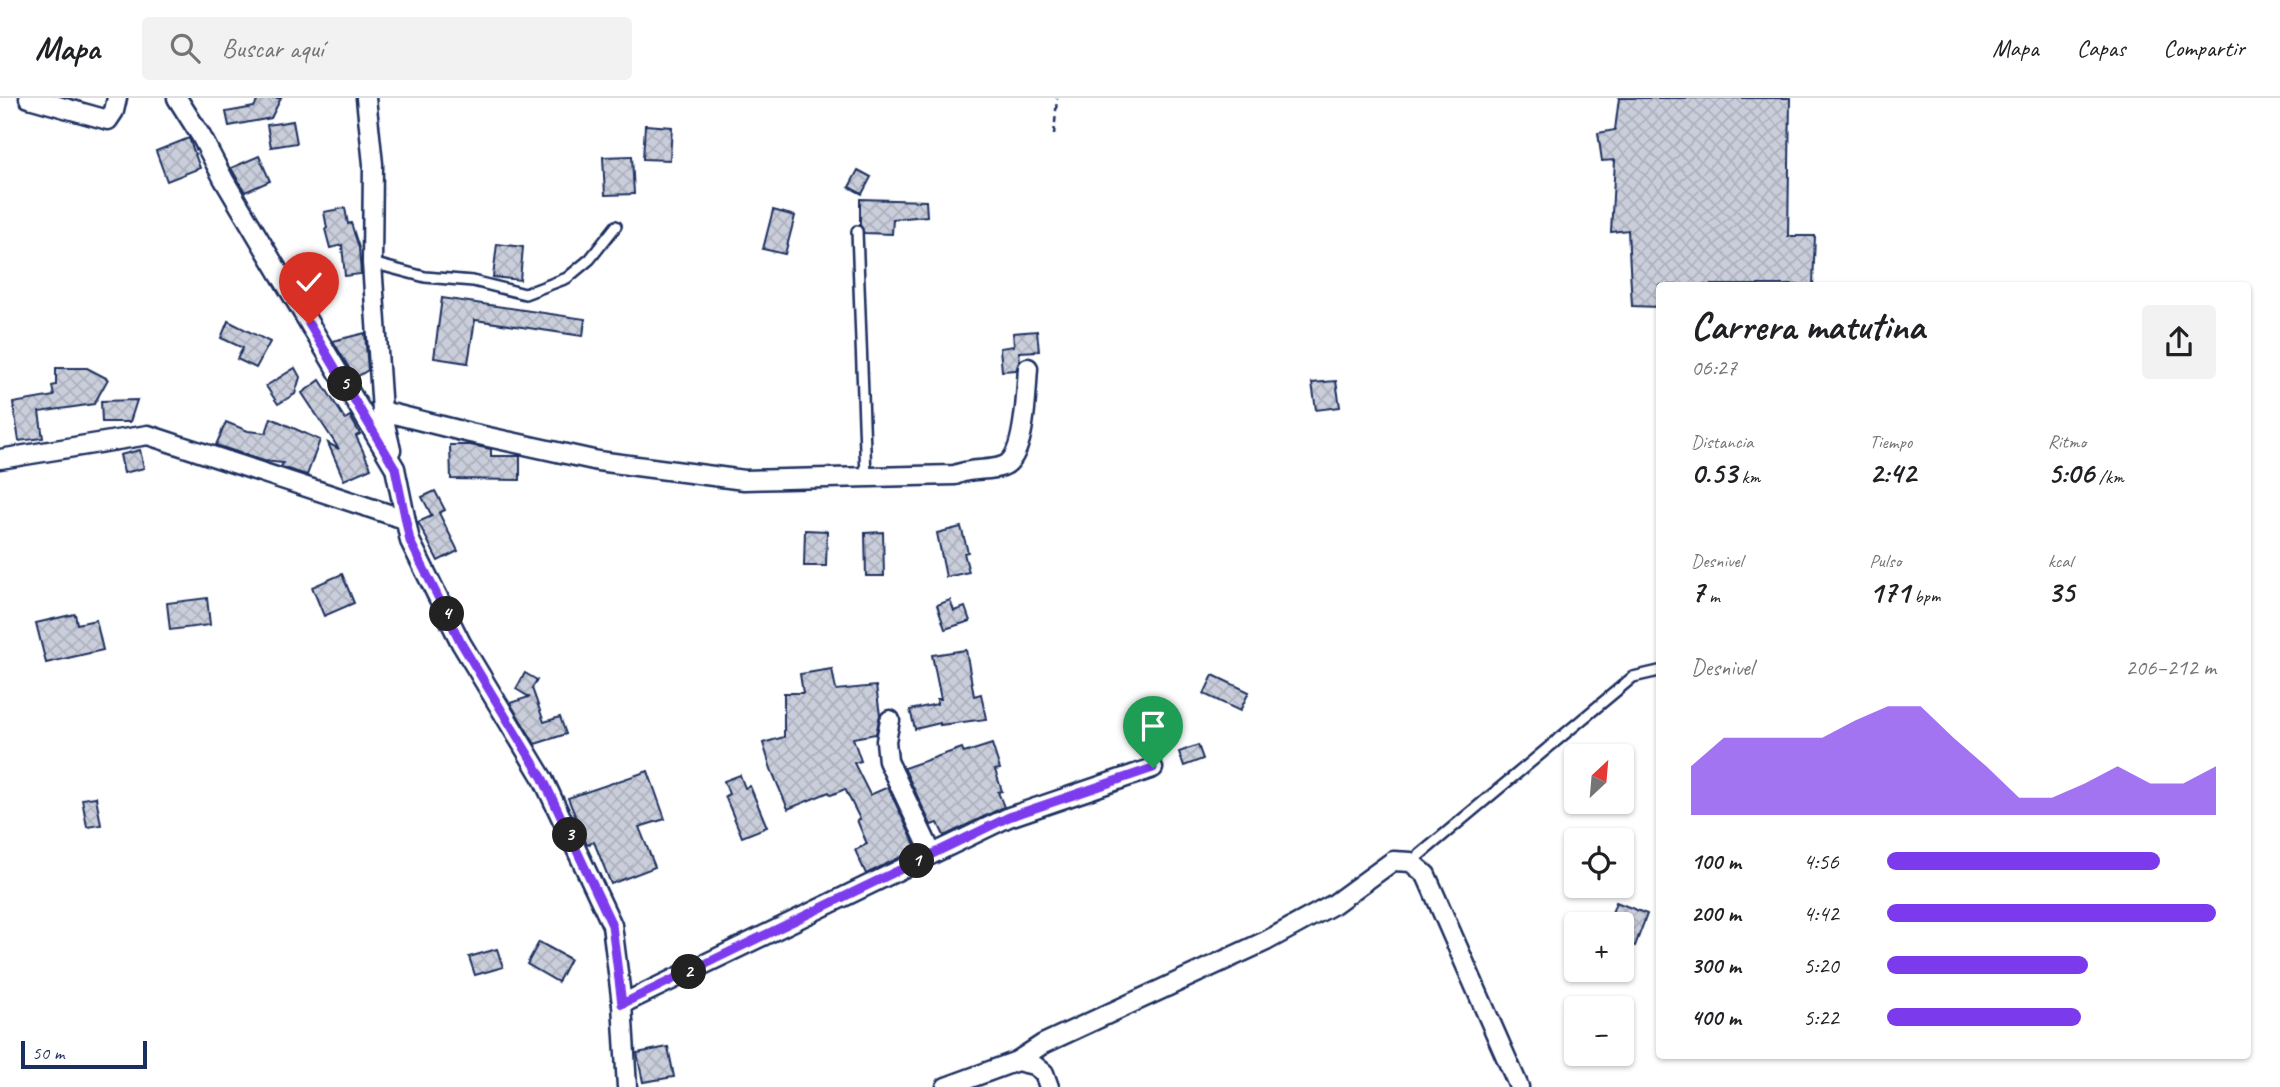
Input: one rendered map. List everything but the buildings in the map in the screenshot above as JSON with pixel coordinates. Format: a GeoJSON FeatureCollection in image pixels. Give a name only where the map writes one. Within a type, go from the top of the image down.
{"type":"FeatureCollection","features":[{"type":"Feature","properties":{"kind":"street"},"geometry":{"type":"LineString","coordinates":[[29,98],[108,120],[114,111],[117,98]]}},
{"type":"Feature","properties":{"kind":"street"},"geometry":{"type":"LineString","coordinates":[[177,98],[395,468]]}},
{"type":"Feature","properties":{"kind":"street"},"geometry":{"type":"LineString","coordinates":[[366,98],[373,164],[372,262],[382,411],[404,519],[410,541],[461,643],[543,779],[612,925],[622,1004],[627,1087]]}},
{"type":"Feature","properties":{"kind":"street"},"geometry":{"type":"LineString","coordinates":[[382,411],[598,461],[744,480],[955,475],[968,469],[1001,468],[1011,463],[1020,447],[1028,368]]}},
{"type":"Feature","properties":{"kind":"street"},"geometry":{"type":"LineString","coordinates":[[0,459],[148,435],[404,519]]}},
{"type":"Feature","properties":{"kind":"street"},"geometry":{"type":"LineString","coordinates":[[890,720],[886,741],[888,761],[932,854]]}},
{"type":"Feature","properties":{"kind":"street"},"geometry":{"type":"LineString","coordinates":[[622,1004],[1009,817],[1153,768]]}},
{"type":"Feature","properties":{"kind":"street"},"geometry":{"type":"LineString","coordinates":[[946,1087],[1017,1061],[1043,1044],[1277,934],[1334,904],[1392,861],[1411,862],[1426,875],[1519,1087]]}},
{"type":"Feature","properties":{"kind":"street"},"geometry":{"type":"LineString","coordinates":[[1017,1061],[1034,1065],[1044,1073],[1049,1087]]}},
{"type":"Feature","properties":{"kind":"lane"},"geometry":{"type":"LineString","coordinates":[[372,262],[425,276],[473,281],[525,295],[567,278],[590,259],[616,226]]}},
{"type":"Feature","properties":{"kind":"lane"},"geometry":{"type":"LineString","coordinates":[[858,231],[866,477]]}},
{"type":"Feature","properties":{"kind":"lane"},"geometry":{"type":"LineString","coordinates":[[1411,862],[1633,677],[1656,672]]}},
{"type":"Feature","properties":{"kind":"path"},"geometry":{"type":"LineString","coordinates":[[1054,135],[1057,98]]}},
{"type":"Feature","properties":{"kind":"route"},"geometry":{"type":"LineString","coordinates":[[309,324],[395,468],[410,541],[461,643],[543,779],[612,925],[622,1004],[1009,817],[1153,768]]}}]}
